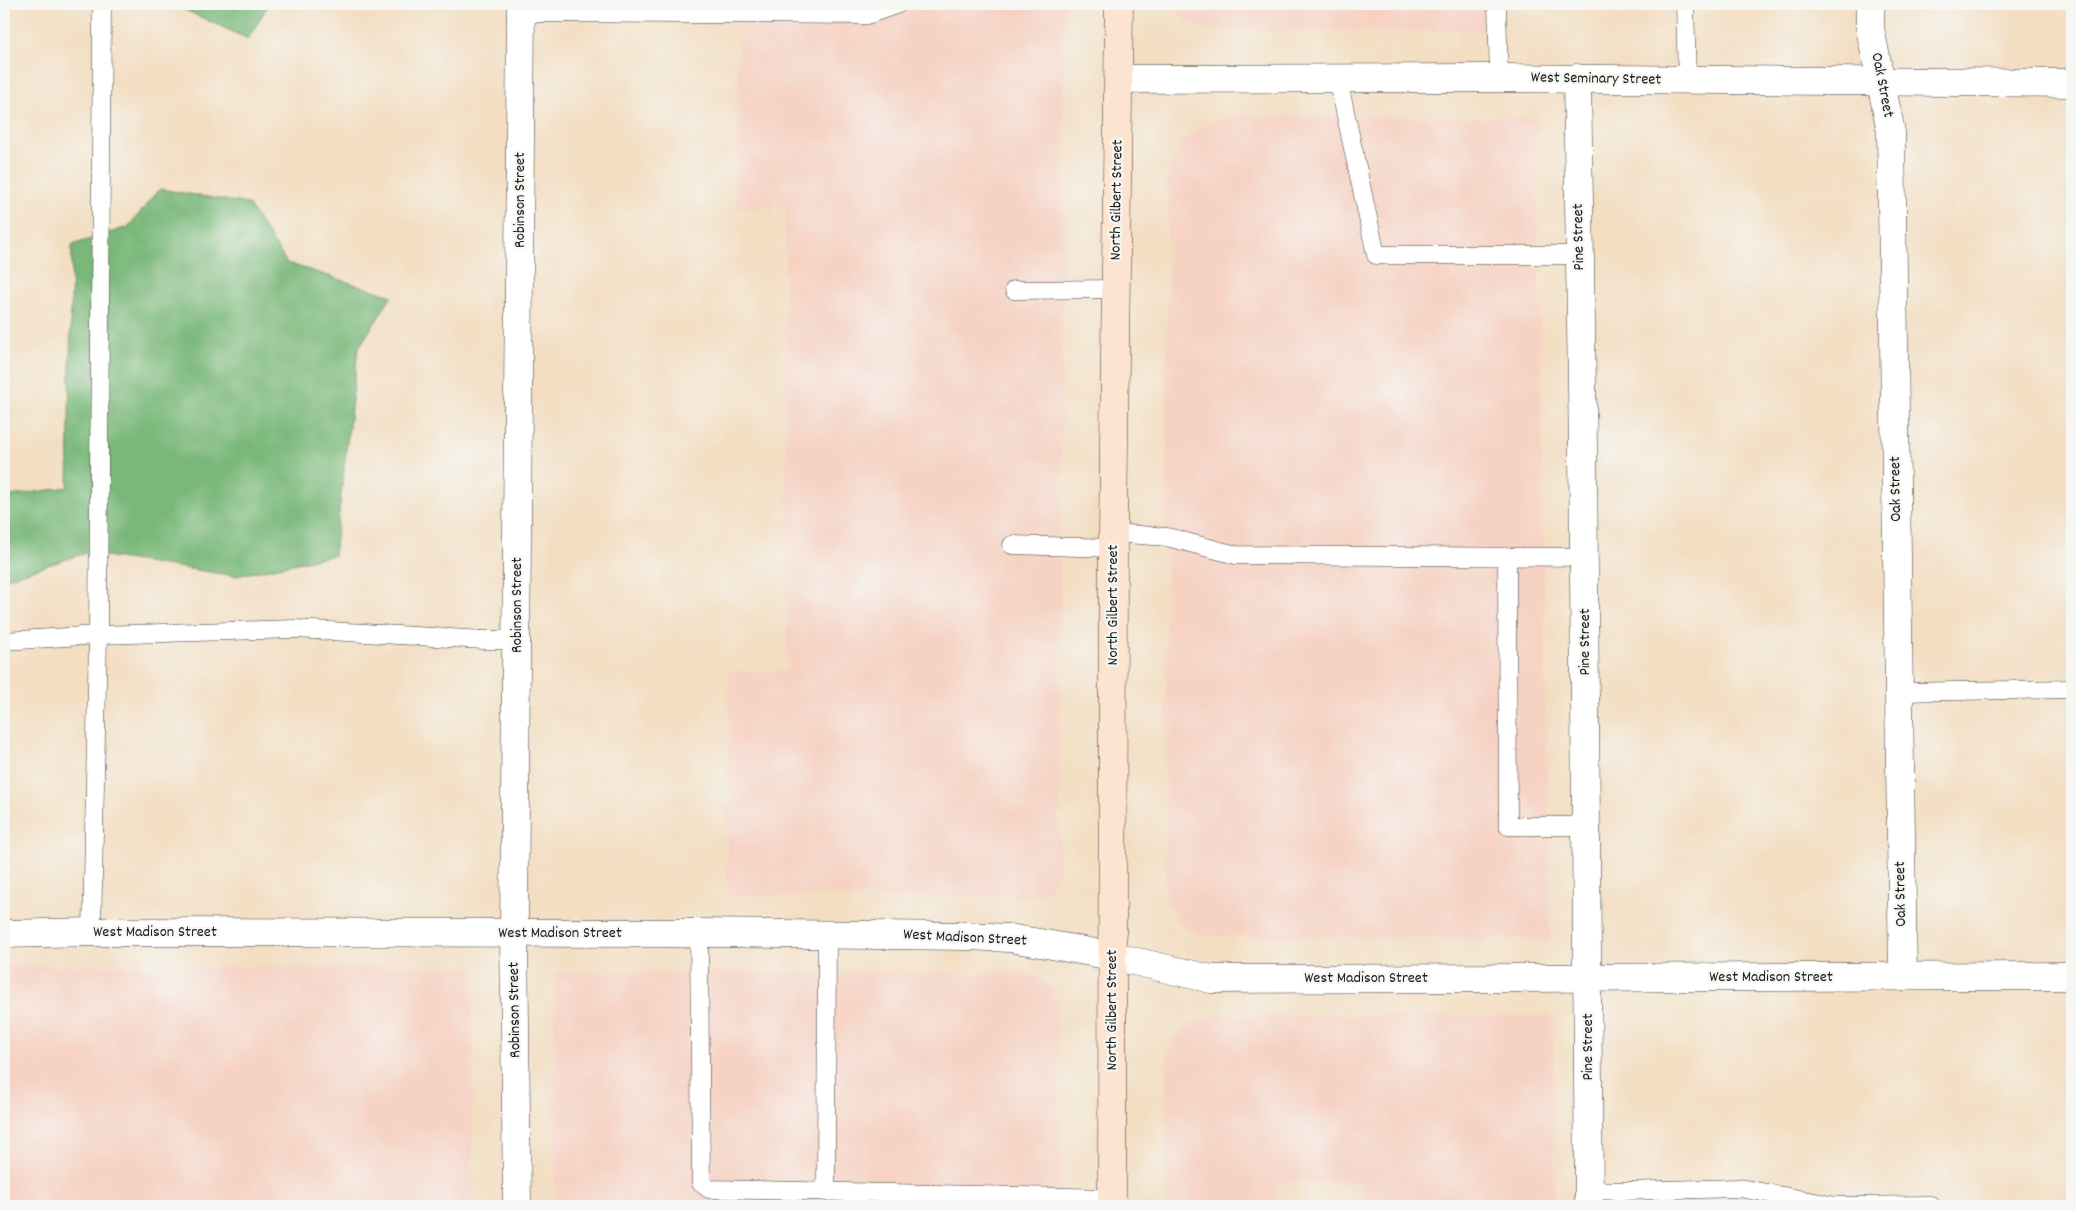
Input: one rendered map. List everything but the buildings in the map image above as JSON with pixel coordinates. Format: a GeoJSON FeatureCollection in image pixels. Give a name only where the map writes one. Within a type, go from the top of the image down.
{"type":"FeatureCollection","features":[{"type":"Feature","properties":{"kind":"main road","name":"North Gilbert Street"},"geometry":{"type":"LineString","coordinates":[[1112,1202],[1113,540],[1119,4]]}},
{"type":"Feature","properties":{"kind":"street","name":"Oak Street"},"geometry":{"type":"LineString","coordinates":[[1870,4],[1870,28],[1891,132],[1903,977]]}},
{"type":"Feature","properties":{"kind":"street","name":"Robinson Street"},"geometry":{"type":"LineString","coordinates":[[517,1206],[514,932],[521,8]]}},
{"type":"Feature","properties":{"kind":"street","name":"West Seminary Street"},"geometry":{"type":"LineString","coordinates":[[1119,80],[1577,78],[2072,83]]}},
{"type":"Feature","properties":{"kind":"street","name":"Pine Street"},"geometry":{"type":"LineString","coordinates":[[1577,78],[1590,1198]]}},
{"type":"Feature","properties":{"kind":"street","name":"West Madison Street"},"geometry":{"type":"LineString","coordinates":[[4,934],[92,932],[699,932],[951,935],[1009,938],[1112,956],[1210,978],[2072,976]]}},
{"type":"Feature","properties":{"kind":"lane"},"geometry":{"type":"LineString","coordinates":[[92,932],[98,634],[102,4]]}},
{"type":"Feature","properties":{"kind":"lane"},"geometry":{"type":"LineString","coordinates":[[521,8],[867,15],[898,4]]}},
{"type":"Feature","properties":{"kind":"lane"},"geometry":{"type":"LineString","coordinates":[[1497,4],[1499,78]]}},
{"type":"Feature","properties":{"kind":"lane"},"geometry":{"type":"LineString","coordinates":[[1685,4],[1687,80]]}},
{"type":"Feature","properties":{"kind":"lane"},"geometry":{"type":"LineString","coordinates":[[1338,79],[1376,255],[1580,255]]}},
{"type":"Feature","properties":{"kind":"lane"},"geometry":{"type":"LineString","coordinates":[[1014,290],[1116,289]]}},
{"type":"Feature","properties":{"kind":"lane"},"geometry":{"type":"LineString","coordinates":[[1012,545],[1167,537],[1236,555],[1584,557]]}},
{"type":"Feature","properties":{"kind":"lane"},"geometry":{"type":"LineString","coordinates":[[1506,556],[1508,826],[1586,826]]}},
{"type":"Feature","properties":{"kind":"lane"},"geometry":{"type":"LineString","coordinates":[[4,641],[98,634],[295,629],[484,640],[516,640]]}},
{"type":"Feature","properties":{"kind":"lane"},"geometry":{"type":"LineString","coordinates":[[1899,692],[2072,689]]}},
{"type":"Feature","properties":{"kind":"lane"},"geometry":{"type":"LineString","coordinates":[[699,932],[700,1183],[709,1189],[1112,1202]]}},
{"type":"Feature","properties":{"kind":"lane"},"geometry":{"type":"LineString","coordinates":[[826,1192],[827,934]]}},
{"type":"Feature","properties":{"kind":"lane"},"geometry":{"type":"LineString","coordinates":[[1590,1198],[1623,1192],[1740,1188],[1836,1206],[1931,1205]]}},
{"type":"Feature","properties":{"kind":"shaded area"},"geometry":{"type":"Polygon","coordinates":[[[739,4],[1064,4],[1059,871],[1047,892],[1024,898],[727,895],[729,671],[787,671],[785,208],[736,207],[739,4]]]}},
{"type":"Feature","properties":{"kind":"shaded area"},"geometry":{"type":"Polygon","coordinates":[[[1176,4],[1497,4],[1497,31],[1206,30],[1182,19],[1176,4]]]}},
{"type":"Feature","properties":{"kind":"shaded area"},"geometry":{"type":"Polygon","coordinates":[[[1240,116],[1536,118],[1550,939],[1201,936],[1177,922],[1165,897],[1168,173],[1182,142],[1209,122],[1240,116]]]}},
{"type":"Feature","properties":{"kind":"shaded area"},"geometry":{"type":"Polygon","coordinates":[[[4,966],[472,967],[473,1206],[4,1206],[4,966]]]}},
{"type":"Feature","properties":{"kind":"shaded area"},"geometry":{"type":"Polygon","coordinates":[[[554,972],[1020,973],[1039,978],[1052,988],[1058,1008],[1061,1206],[555,1206],[554,972]]]}},
{"type":"Feature","properties":{"kind":"shaded area"},"geometry":{"type":"Polygon","coordinates":[[[1219,1015],[1553,1016],[1554,1206],[1365,1206],[1364,1182],[1275,1182],[1275,1206],[1167,1206],[1165,1067],[1173,1039],[1193,1020],[1219,1015]]]}},
{"type":"Feature","properties":{"kind":"green space"},"geometry":{"type":"Polygon","coordinates":[[[172,4],[269,4],[248,39],[172,4]]]}},
{"type":"Feature","properties":{"kind":"green space"},"geometry":{"type":"Polygon","coordinates":[[[160,189],[248,204],[287,263],[392,296],[358,349],[334,555],[236,576],[86,553],[4,579],[4,497],[68,487],[72,245],[128,227],[160,189]]]}}]}
